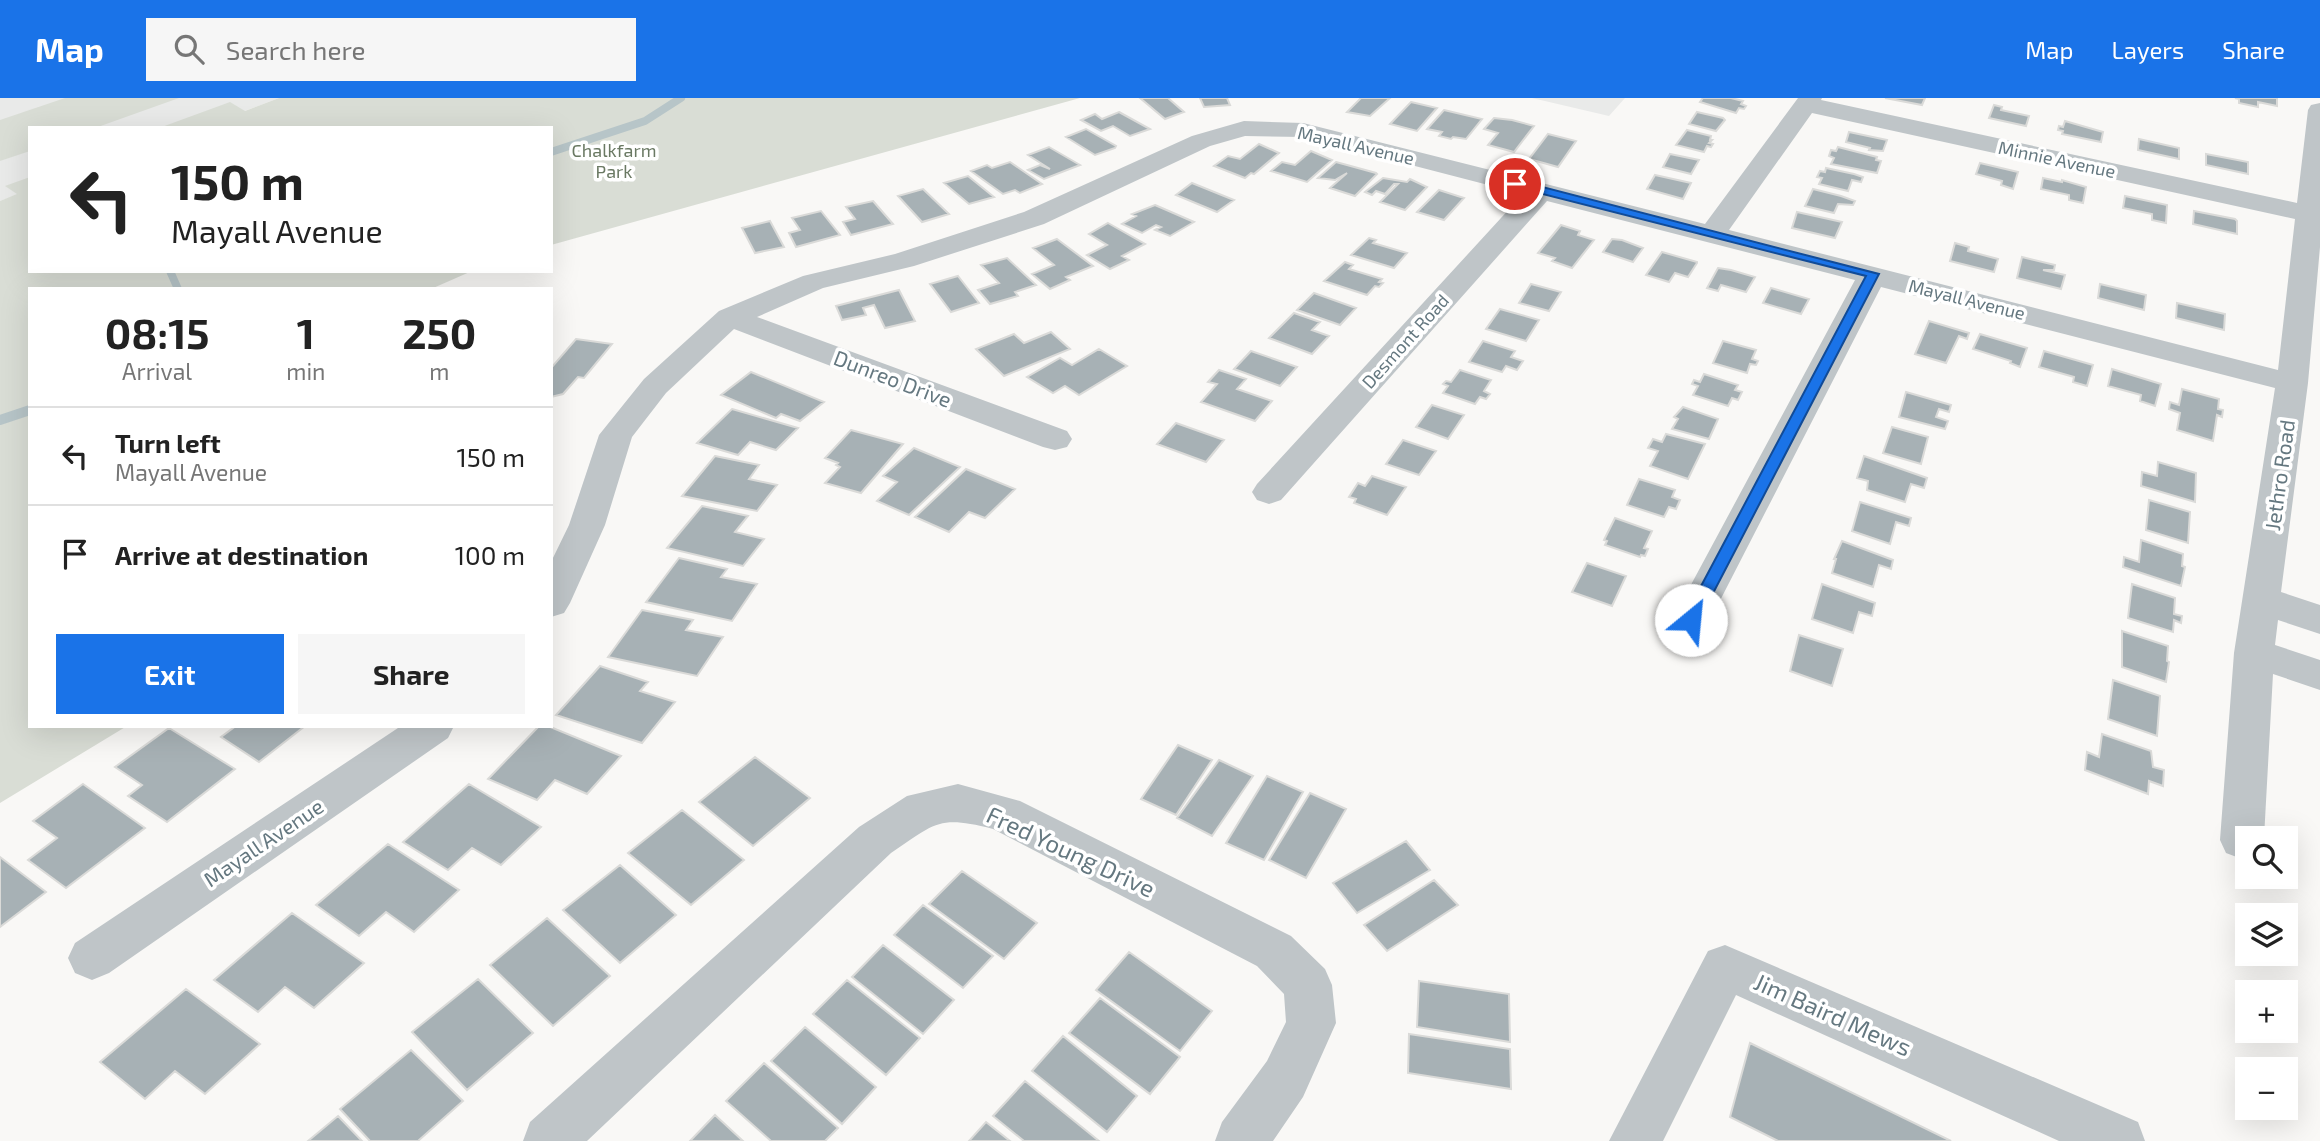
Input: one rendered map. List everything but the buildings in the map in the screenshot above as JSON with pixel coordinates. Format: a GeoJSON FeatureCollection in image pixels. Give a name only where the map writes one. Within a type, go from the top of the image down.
{"type":"FeatureCollection","features":[{"type":"Feature","properties":{"kind":"street","name":"Minnie Avenue"},"geometry":{"type":"LineString","coordinates":[[1808,101],[2309,214]]}},
{"type":"Feature","properties":{"kind":"street"},"geometry":{"type":"LineString","coordinates":[[1713,233],[1808,101]]}},
{"type":"Feature","properties":{"kind":"street","name":"Jethro Road"},"geometry":{"type":"LineString","coordinates":[[2243,826],[2253,653],[2292,383],[2320,110]]}},
{"type":"Feature","properties":{"kind":"street","name":"Mayall Avenue"},"geometry":{"type":"LineString","coordinates":[[553,599],[587,525],[616,435],[654,386],[730,317],[813,282],[904,260],[1034,218],[1201,141],[1244,128],[1303,130],[2292,383]]}},
{"type":"Feature","properties":{"kind":"street","name":"Desmont Road"},"geometry":{"type":"LineString","coordinates":[[1269,492],[1542,190]]}},
{"type":"Feature","properties":{"kind":"street"},"geometry":{"type":"LineString","coordinates":[[1691,620],[1873,274]]}},
{"type":"Feature","properties":{"kind":"street","name":"Dunreo Drive"},"geometry":{"type":"LineString","coordinates":[[730,317],[1055,439]]}},
{"type":"Feature","properties":{"kind":"street"},"geometry":{"type":"LineString","coordinates":[[2260,599],[2320,620]]}},
{"type":"Feature","properties":{"kind":"street"},"geometry":{"type":"LineString","coordinates":[[2253,653],[2320,675]]}},
{"type":"Feature","properties":{"kind":"street","name":"Mayall Avenue"},"geometry":{"type":"LineString","coordinates":[[93,958],[430,728]]}},
{"type":"Feature","properties":{"kind":"street","name":"Fred Young Drive"},"geometry":{"type":"LineString","coordinates":[[549,1141],[875,840],[922,809],[958,802],[1004,814],[1274,951],[1308,985],[1311,1023],[1285,1079],[1241,1141]]}},
{"type":"Feature","properties":{"kind":"street","name":"Jim Baird Mews"},"geometry":{"type":"LineString","coordinates":[[1635,1141],[1725,967],[2119,1141]]}},
{"type":"Feature","properties":{"kind":"shaded area"},"geometry":{"type":"Polygon","coordinates":[[[0,98],[279,98],[204,126],[28,126],[28,191],[0,201],[0,98]]]}},
{"type":"Feature","properties":{"kind":"shaded area"},"geometry":{"type":"Polygon","coordinates":[[[1532,98],[1625,98],[1609,116],[1532,98]]]}},
{"type":"Feature","properties":{"kind":"green space"},"geometry":{"type":"Polygon","coordinates":[[[65,98],[179,98],[101,126],[28,126],[28,152],[0,161],[0,120],[65,98]]]}},
{"type":"Feature","properties":{"kind":"green space","name":"Chalkfarm Park"},"geometry":{"type":"Polygon","coordinates":[[[279,98],[1080,98],[553,244],[553,126],[164,126],[230,102],[245,111],[279,98]]]}},
{"type":"Feature","properties":{"kind":"green space"},"geometry":{"type":"Polygon","coordinates":[[[28,178],[28,273],[467,273],[436,287],[28,287],[28,728],[124,728],[0,803],[0,201],[17,194],[5,186],[28,178]]]}},
{"type":"Feature","properties":{"kind":"waterway"},"geometry":{"type":"LineString","coordinates":[[553,151],[645,121],[681,98]]}},
{"type":"Feature","properties":{"kind":"waterway"},"geometry":{"type":"LineString","coordinates":[[171,273],[177,287]]}},
{"type":"Feature","properties":{"kind":"waterway"},"geometry":{"type":"LineString","coordinates":[[0,420],[28,411]]}},
{"type":"Feature","properties":{"kind":"route"},"geometry":{"type":"LineString","coordinates":[[1515,184],[1873,274],[1691,620]]}}]}
